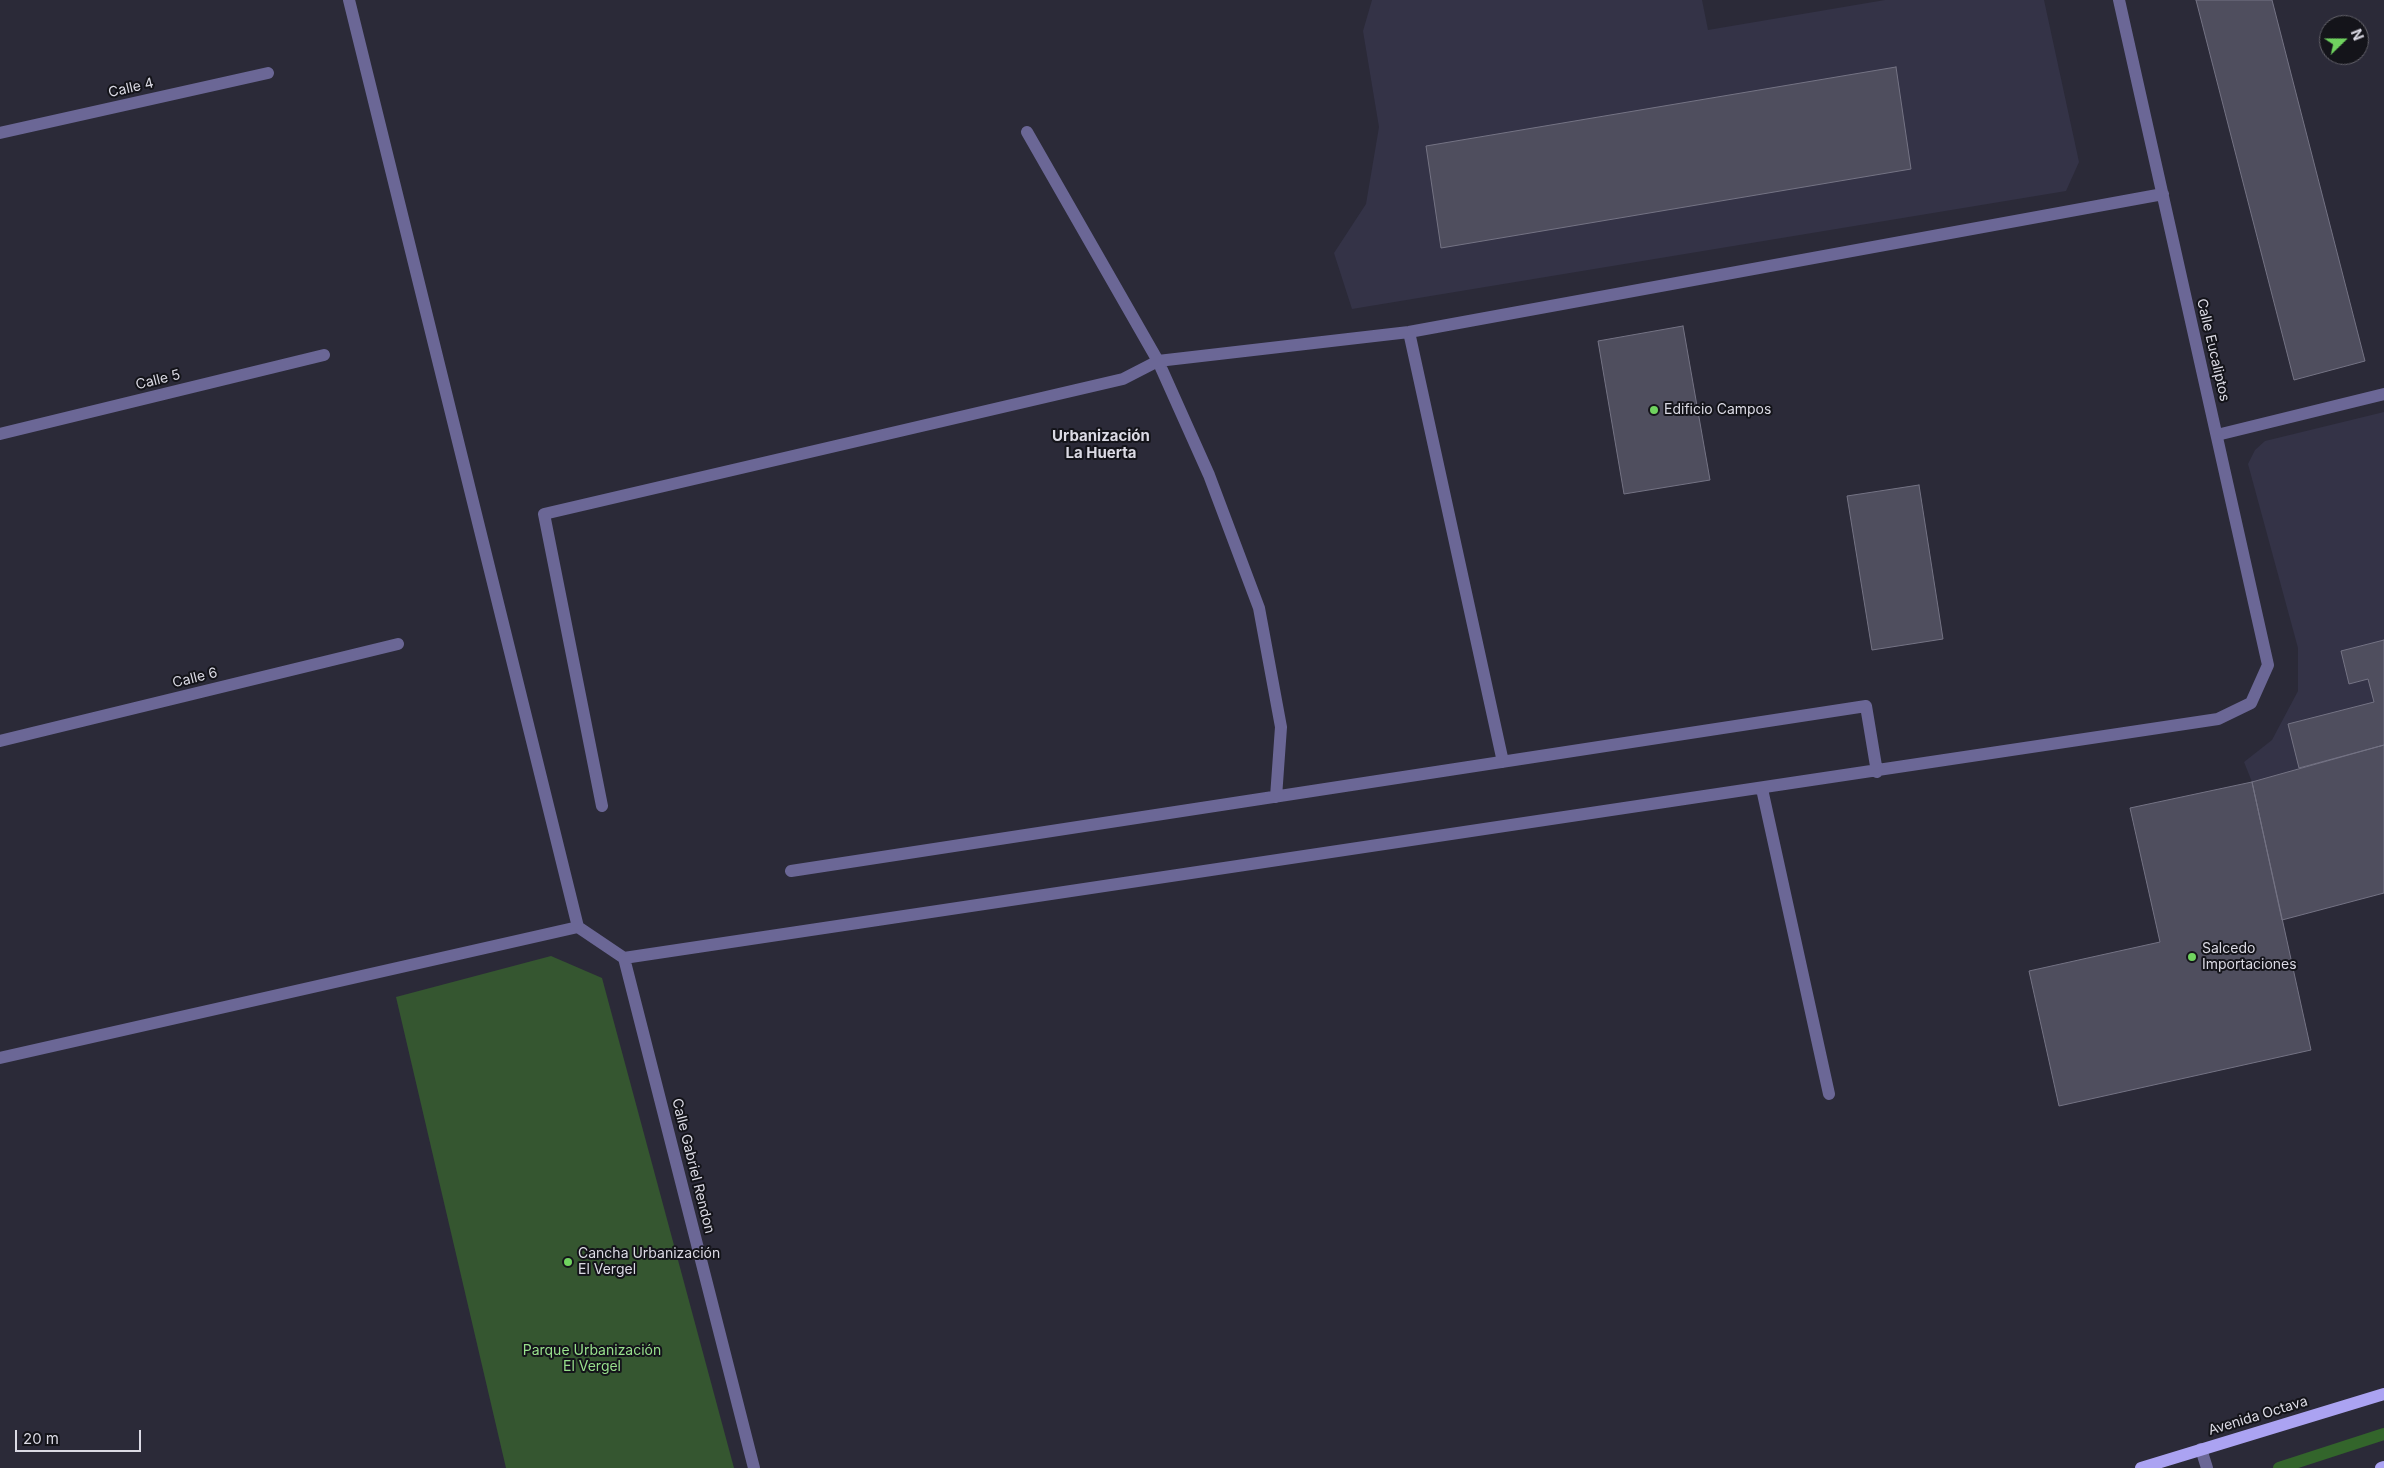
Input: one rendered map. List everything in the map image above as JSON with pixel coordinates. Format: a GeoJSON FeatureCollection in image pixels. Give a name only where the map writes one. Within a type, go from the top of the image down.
{"type":"FeatureCollection","features":[{"type":"Feature","properties":{"kind":"main road","name":"Avenida Octava"},"geometry":{"type":"LineString","coordinates":[[2141,1468],[2384,1394]]}},
{"type":"Feature","properties":{"kind":"street"},"geometry":{"type":"LineString","coordinates":[[349,0],[578,927],[624,958],[1877,772],[1866,706],[790,871]]}},
{"type":"Feature","properties":{"kind":"street","name":"Calle Eucaliptos"},"geometry":{"type":"LineString","coordinates":[[1877,772],[2218,719],[2251,703],[2268,665],[2119,0]]}},
{"type":"Feature","properties":{"kind":"street","name":"Calle 4"},"geometry":{"type":"LineString","coordinates":[[0,133],[268,73]]}},
{"type":"Feature","properties":{"kind":"street"},"geometry":{"type":"LineString","coordinates":[[1027,132],[1158,361],[1209,475],[1259,608],[1281,727],[1276,797]]}},
{"type":"Feature","properties":{"kind":"street"},"geometry":{"type":"LineString","coordinates":[[602,806],[544,514],[1123,379],[1158,361],[1409,332],[2163,194]]}},
{"type":"Feature","properties":{"kind":"street"},"geometry":{"type":"LineString","coordinates":[[1409,332],[1503,762]]}},
{"type":"Feature","properties":{"kind":"street","name":"Calle 5"},"geometry":{"type":"LineString","coordinates":[[0,434],[324,355]]}},
{"type":"Feature","properties":{"kind":"street"},"geometry":{"type":"LineString","coordinates":[[2217,436],[2384,394]]}},
{"type":"Feature","properties":{"kind":"street","name":"Calle 6"},"geometry":{"type":"LineString","coordinates":[[0,742],[398,644]]}},
{"type":"Feature","properties":{"kind":"street"},"geometry":{"type":"LineString","coordinates":[[1762,789],[1830,1094]]}},
{"type":"Feature","properties":{"kind":"street"},"geometry":{"type":"LineString","coordinates":[[0,1058],[578,927]]}},
{"type":"Feature","properties":{"kind":"street","name":"Calle Gabriel Rendon"},"geometry":{"type":"LineString","coordinates":[[624,958],[754,1468]]}},
{"type":"Feature","properties":{"kind":"street"},"geometry":{"type":"LineString","coordinates":[[2202,1448],[2207,1468]]}},
{"type":"Feature","properties":{"kind":"shaded area"},"geometry":{"type":"Polygon","coordinates":[[[1372,0],[1702,0],[1708,30],[1885,0],[2044,0],[2079,162],[2066,191],[1352,309],[1334,253],[1366,204],[1379,127],[1363,31],[1372,0]]]}},
{"type":"Feature","properties":{"kind":"shaded area"},"geometry":{"type":"Polygon","coordinates":[[[2384,412],[2384,893],[2282,920],[2252,782],[2244,762],[2272,740],[2298,691],[2298,648],[2248,464],[2255,450],[2265,441],[2384,412]]]}},
{"type":"Feature","properties":{"kind":"green space","name":"Parque Urbanización El Vergel"},"geometry":{"type":"Polygon","coordinates":[[[551,956],[602,978],[734,1468],[506,1468],[396,997],[551,956]]]}},
{"type":"Feature","properties":{"kind":"building"},"geometry":{"type":"Polygon","coordinates":[[[2196,0],[2272,0],[2365,361],[2294,380],[2196,0]]]}},
{"type":"Feature","properties":{"kind":"building"},"geometry":{"type":"Polygon","coordinates":[[[1896,67],[1911,169],[1441,248],[1426,146],[1896,67]]]}},
{"type":"Feature","properties":{"kind":"building","name":"Edificio Campos"},"geometry":{"type":"Polygon","coordinates":[[[1683,326],[1710,480],[1624,494],[1598,341],[1683,326]]]}},
{"type":"Feature","properties":{"kind":"building"},"geometry":{"type":"Polygon","coordinates":[[[1919,485],[1943,639],[1872,650],[1847,496],[1919,485]]]}},
{"type":"Feature","properties":{"kind":"building"},"geometry":{"type":"Polygon","coordinates":[[[2384,640],[2384,745],[2299,768],[2288,724],[2374,702],[2368,679],[2349,684],[2341,651],[2384,640]]]}},
{"type":"Feature","properties":{"kind":"building"},"geometry":{"type":"Polygon","coordinates":[[[2384,745],[2384,893],[2282,920],[2252,782],[2384,745]]]}},
{"type":"Feature","properties":{"kind":"building","name":"Salcedo Importaciones"},"geometry":{"type":"Polygon","coordinates":[[[2252,782],[2311,1050],[2059,1106],[2029,971],[2160,942],[2130,808],[2252,782]]]}},
{"type":"Feature","properties":{"kind":"waterway"},"geometry":{"type":"LineString","coordinates":[[2279,1468],[2384,1434]]}},
{"type":"Feature","properties":{"kind":"place","name":"Edificio Campos"},"geometry":{"type":"Point","coordinates":[1654,410]}},
{"type":"Feature","properties":{"kind":"place","name":"Salcedo Importaciones"},"geometry":{"type":"Point","coordinates":[2192,957]}},
{"type":"Feature","properties":{"kind":"place","name":"Cancha Urbanización El Vergel"},"geometry":{"type":"Point","coordinates":[568,1262]}},
{"type":"Feature","properties":{"kind":"district","name":"Urbanización La Huerta"},"geometry":{"type":"Point","coordinates":[1101,444]}}]}
